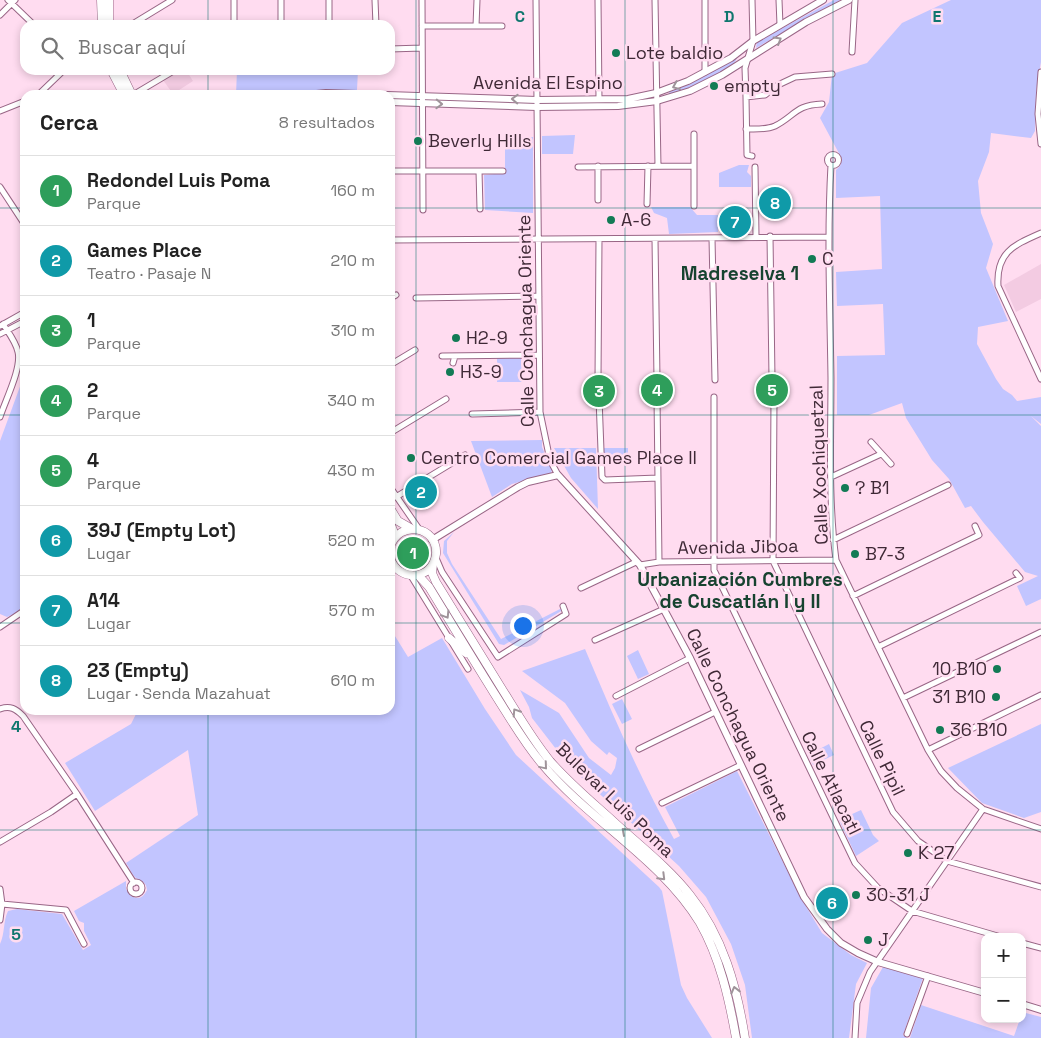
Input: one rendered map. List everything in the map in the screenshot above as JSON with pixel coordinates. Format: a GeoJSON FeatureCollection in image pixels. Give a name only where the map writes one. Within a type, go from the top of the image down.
{"type":"FeatureCollection","features":[{"type":"Feature","properties":{"kind":"highway"},"geometry":{"type":"LineString","coordinates":[[101,0],[102,20]]}},
{"type":"Feature","properties":{"kind":"highway"},"geometry":{"type":"LineString","coordinates":[[109,0],[109,20]]}},
{"type":"Feature","properties":{"kind":"highway"},"geometry":{"type":"LineString","coordinates":[[114,75],[121,90]]}},
{"type":"Feature","properties":{"kind":"highway"},"geometry":{"type":"LineString","coordinates":[[123,75],[130,90]]}},
{"type":"Feature","properties":{"kind":"highway"},"geometry":{"type":"LineString","coordinates":[[395,516],[398,521],[428,534],[432,540]]}},
{"type":"Feature","properties":{"kind":"highway"},"geometry":{"type":"LineString","coordinates":[[395,540],[403,531],[416,529]]}},
{"type":"Feature","properties":{"kind":"highway","name":"Bulevar Luis Poma"},"geometry":{"type":"LineString","coordinates":[[432,540],[435,546],[432,572],[436,582],[517,714],[544,753],[565,777],[666,868],[700,909],[718,941],[727,964],[738,1002],[745,1038]]}},
{"type":"Feature","properties":{"kind":"highway"},"geometry":{"type":"LineString","coordinates":[[414,575],[425,572],[434,561]]}},
{"type":"Feature","properties":{"kind":"highway","name":"Bulevar Luis Poma"},"geometry":{"type":"LineString","coordinates":[[395,566],[400,572],[414,575],[429,587],[524,740],[543,765],[574,797],[662,877],[690,909],[705,934],[719,967],[728,998],[736,1038]]}},
{"type":"Feature","properties":{"kind":"highway"},"geometry":{"type":"LineString","coordinates":[[449,638],[474,660]]}},
{"type":"Feature","properties":{"kind":"main road","name":"Avenida El Espino"},"geometry":{"type":"LineString","coordinates":[[395,95],[537,104],[599,99],[628,99],[656,93],[688,81],[731,58],[753,41],[822,0]]}},
{"type":"Feature","properties":{"kind":"main road","name":"Avenida El Espino"},"geometry":{"type":"LineString","coordinates":[[395,102],[618,106],[657,101],[690,91],[722,75],[806,22],[850,0]]}},
{"type":"Feature","properties":{"kind":"main road"},"geometry":{"type":"LineString","coordinates":[[432,540],[518,487],[528,482],[558,475]]}},
{"type":"Feature","properties":{"kind":"main road","name":"Calle Conchagua Oriente"},"geometry":{"type":"LineString","coordinates":[[558,475],[638,563],[690,658],[804,897],[817,916],[841,943],[858,953],[878,962],[981,992]]}},
{"type":"Feature","properties":{"kind":"main road"},"geometry":{"type":"LineString","coordinates":[[1026,1005],[1041,1010]]}},
{"type":"Feature","properties":{"kind":"street"},"geometry":{"type":"LineString","coordinates":[[139,20],[172,0]]}},
{"type":"Feature","properties":{"kind":"street"},"geometry":{"type":"LineString","coordinates":[[234,0],[234,20]]}},
{"type":"Feature","properties":{"kind":"street"},"geometry":{"type":"LineString","coordinates":[[281,0],[281,20]]}},
{"type":"Feature","properties":{"kind":"street"},"geometry":{"type":"LineString","coordinates":[[328,0],[329,20]]}},
{"type":"Feature","properties":{"kind":"street"},"geometry":{"type":"LineString","coordinates":[[375,0],[376,20]]}},
{"type":"Feature","properties":{"kind":"street"},"geometry":{"type":"LineString","coordinates":[[421,208],[422,0]]}},
{"type":"Feature","properties":{"kind":"street"},"geometry":{"type":"LineString","coordinates":[[476,26],[477,0]]}},
{"type":"Feature","properties":{"kind":"street","name":"Calle Conchagua Oriente"},"geometry":{"type":"LineString","coordinates":[[536,0],[540,412],[550,460],[558,475]]}},
{"type":"Feature","properties":{"kind":"street"},"geometry":{"type":"LineString","coordinates":[[598,0],[599,99]]}},
{"type":"Feature","properties":{"kind":"street"},"geometry":{"type":"LineString","coordinates":[[655,0],[658,166]]}},
{"type":"Feature","properties":{"kind":"street"},"geometry":{"type":"LineString","coordinates":[[705,0],[705,72]]}},
{"type":"Feature","properties":{"kind":"street"},"geometry":{"type":"LineString","coordinates":[[749,156],[746,129],[745,68],[753,41],[752,0]]}},
{"type":"Feature","properties":{"kind":"street"},"geometry":{"type":"LineString","coordinates":[[779,0],[780,25]]}},
{"type":"Feature","properties":{"kind":"street"},"geometry":{"type":"LineString","coordinates":[[852,52],[855,0]]}},
{"type":"Feature","properties":{"kind":"street"},"geometry":{"type":"LineString","coordinates":[[0,15],[12,1],[29,20]]}},
{"type":"Feature","properties":{"kind":"street"},"geometry":{"type":"LineString","coordinates":[[422,26],[502,26]]}},
{"type":"Feature","properties":{"kind":"street"},"geometry":{"type":"LineString","coordinates":[[395,49],[422,48]]}},
{"type":"Feature","properties":{"kind":"street"},"geometry":{"type":"LineString","coordinates":[[1041,72],[1038,114],[1041,144]]}},
{"type":"Feature","properties":{"kind":"street"},"geometry":{"type":"LineString","coordinates":[[746,96],[765,95],[778,85],[795,77],[832,74]]}},
{"type":"Feature","properties":{"kind":"street"},"geometry":{"type":"LineString","coordinates":[[43,90],[59,75]]}},
{"type":"Feature","properties":{"kind":"street"},"geometry":{"type":"LineString","coordinates":[[141,90],[167,75]]}},
{"type":"Feature","properties":{"kind":"street"},"geometry":{"type":"LineString","coordinates":[[0,111],[20,103]]}},
{"type":"Feature","properties":{"kind":"street"},"geometry":{"type":"LineString","coordinates":[[746,129],[767,128],[776,125],[793,112],[808,105],[822,104]]}},
{"type":"Feature","properties":{"kind":"street"},"geometry":{"type":"LineString","coordinates":[[694,134],[694,206]]}},
{"type":"Feature","properties":{"kind":"street","name":"Calle Xochiquetzal"},"geometry":{"type":"LineString","coordinates":[[830,165],[832,477],[833,540],[836,560],[928,750],[941,772],[957,788],[983,808],[1041,829]]}},
{"type":"Feature","properties":{"kind":"street"},"geometry":{"type":"LineString","coordinates":[[598,166],[598,200]]}},
{"type":"Feature","properties":{"kind":"street"},"geometry":{"type":"LineString","coordinates":[[647,204],[648,166]]}},
{"type":"Feature","properties":{"kind":"street"},"geometry":{"type":"LineString","coordinates":[[578,167],[694,166]]}},
{"type":"Feature","properties":{"kind":"street"},"geometry":{"type":"LineString","coordinates":[[755,167],[756,236]]}},
{"type":"Feature","properties":{"kind":"street"},"geometry":{"type":"LineString","coordinates":[[395,171],[504,171]]}},
{"type":"Feature","properties":{"kind":"street"},"geometry":{"type":"LineString","coordinates":[[479,171],[480,209]]}},
{"type":"Feature","properties":{"kind":"street"},"geometry":{"type":"LineString","coordinates":[[0,187],[20,217]]}},
{"type":"Feature","properties":{"kind":"street"},"geometry":{"type":"LineString","coordinates":[[1041,233],[1016,244],[1009,250],[1000,263],[997,274],[998,286],[1041,379]]}},
{"type":"Feature","properties":{"kind":"street"},"geometry":{"type":"LineString","coordinates":[[395,240],[655,239],[756,236],[830,237]]}},
{"type":"Feature","properties":{"kind":"street"},"geometry":{"type":"LineString","coordinates":[[770,236],[772,378]]}},
{"type":"Feature","properties":{"kind":"street"},"geometry":{"type":"LineString","coordinates":[[712,238],[715,380]]}},
{"type":"Feature","properties":{"kind":"street"},"geometry":{"type":"LineString","coordinates":[[598,380],[599,239]]}},
{"type":"Feature","properties":{"kind":"street"},"geometry":{"type":"LineString","coordinates":[[655,239],[657,380]]}},
{"type":"Feature","properties":{"kind":"street"},"geometry":{"type":"LineString","coordinates":[[416,298],[539,296]]}},
{"type":"Feature","properties":{"kind":"street"},"geometry":{"type":"LineString","coordinates":[[427,298],[427,305]]}},
{"type":"Feature","properties":{"kind":"street"},"geometry":{"type":"LineString","coordinates":[[0,417],[19,358],[18,351],[7,330],[2,325],[20,315]]}},
{"type":"Feature","properties":{"kind":"street"},"geometry":{"type":"LineString","coordinates":[[0,334],[20,324]]}},
{"type":"Feature","properties":{"kind":"street"},"geometry":{"type":"LineString","coordinates":[[395,363],[415,350]]}},
{"type":"Feature","properties":{"kind":"street"},"geometry":{"type":"LineString","coordinates":[[442,356],[539,355]]}},
{"type":"Feature","properties":{"kind":"street"},"geometry":{"type":"LineString","coordinates":[[453,363],[455,356]]}},
{"type":"Feature","properties":{"kind":"street"},"geometry":{"type":"LineString","coordinates":[[657,397],[659,562]]}},
{"type":"Feature","properties":{"kind":"street","name":"Calle Atlacatl"},"geometry":{"type":"LineString","coordinates":[[714,397],[714,570],[855,863],[878,888],[912,911],[987,933]]}},
{"type":"Feature","properties":{"kind":"street"},"geometry":{"type":"LineString","coordinates":[[599,398],[602,477],[605,480],[658,478]]}},
{"type":"Feature","properties":{"kind":"street"},"geometry":{"type":"LineString","coordinates":[[773,561],[774,398]]}},
{"type":"Feature","properties":{"kind":"street"},"geometry":{"type":"LineString","coordinates":[[395,430],[446,399]]}},
{"type":"Feature","properties":{"kind":"street"},"geometry":{"type":"LineString","coordinates":[[472,414],[540,412]]}},
{"type":"Feature","properties":{"kind":"street"},"geometry":{"type":"LineString","coordinates":[[871,442],[890,464]]}},
{"type":"Feature","properties":{"kind":"street"},"geometry":{"type":"LineString","coordinates":[[832,477],[881,454]]}},
{"type":"Feature","properties":{"kind":"street"},"geometry":{"type":"LineString","coordinates":[[416,529],[396,497],[465,455]]}},
{"type":"Feature","properties":{"kind":"street"},"geometry":{"type":"LineString","coordinates":[[938,482],[942,488]]}},
{"type":"Feature","properties":{"kind":"street"},"geometry":{"type":"LineString","coordinates":[[833,540],[948,485]]}},
{"type":"Feature","properties":{"kind":"street"},"geometry":{"type":"LineString","coordinates":[[853,596],[979,535],[975,526]]}},
{"type":"Feature","properties":{"kind":"street","name":"Avenida Jiboa"},"geometry":{"type":"LineString","coordinates":[[581,588],[638,563],[836,560]]}},
{"type":"Feature","properties":{"kind":"street"},"geometry":{"type":"LineString","coordinates":[[434,561],[498,657],[566,614],[563,606]]}},
{"type":"Feature","properties":{"kind":"street","name":"Calle Pipil"},"geometry":{"type":"LineString","coordinates":[[773,561],[893,812],[918,841],[947,861],[1041,887]]}},
{"type":"Feature","properties":{"kind":"street"},"geometry":{"type":"LineString","coordinates":[[878,647],[1020,578],[1016,573]]}},
{"type":"Feature","properties":{"kind":"street"},"geometry":{"type":"LineString","coordinates":[[414,575],[468,669]]}},
{"type":"Feature","properties":{"kind":"street"},"geometry":{"type":"LineString","coordinates":[[595,640],[664,609]]}},
{"type":"Feature","properties":{"kind":"street"},"geometry":{"type":"LineString","coordinates":[[0,627],[20,614]]}},
{"type":"Feature","properties":{"kind":"street"},"geometry":{"type":"LineString","coordinates":[[0,619],[14,618]]}},
{"type":"Feature","properties":{"kind":"street"},"geometry":{"type":"LineString","coordinates":[[903,698],[1041,632]]}},
{"type":"Feature","properties":{"kind":"street"},"geometry":{"type":"LineString","coordinates":[[616,696],[690,658]]}},
{"type":"Feature","properties":{"kind":"street"},"geometry":{"type":"LineString","coordinates":[[928,750],[1041,694]]}},
{"type":"Feature","properties":{"kind":"street"},"geometry":{"type":"LineString","coordinates":[[0,709],[11,707],[20,713]]}},
{"type":"Feature","properties":{"kind":"street"},"geometry":{"type":"LineString","coordinates":[[639,749],[715,712]]}},
{"type":"Feature","properties":{"kind":"street"},"geometry":{"type":"LineString","coordinates":[[22,715],[78,794],[134,883]]}},
{"type":"Feature","properties":{"kind":"street"},"geometry":{"type":"LineString","coordinates":[[662,803],[741,765]]}},
{"type":"Feature","properties":{"kind":"street"},"geometry":{"type":"LineString","coordinates":[[0,842],[78,794]]}},
{"type":"Feature","properties":{"kind":"street"},"geometry":{"type":"LineString","coordinates":[[855,1038],[857,1003],[870,972],[983,808]]}},
{"type":"Feature","properties":{"kind":"street"},"geometry":{"type":"LineString","coordinates":[[0,889],[2,904],[0,920]]}},
{"type":"Feature","properties":{"kind":"street"},"geometry":{"type":"LineString","coordinates":[[2,904],[66,910],[84,944]]}},
{"type":"Feature","properties":{"kind":"street"},"geometry":{"type":"LineString","coordinates":[[1026,944],[1041,948]]}},
{"type":"Feature","properties":{"kind":"street"},"geometry":{"type":"LineString","coordinates":[[908,1034],[928,976]]}},
{"type":"Feature","properties":{"kind":"shaded area"},"geometry":{"type":"Polygon","coordinates":[[[834,0],[840,0],[756,48],[757,42],[834,0]]]}},
{"type":"Feature","properties":{"kind":"shaded area"},"geometry":{"type":"Polygon","coordinates":[[[951,0],[1041,0],[1041,62],[1036,91],[1035,131],[1031,138],[991,133],[989,152],[978,181],[981,213],[993,244],[986,268],[1008,321],[978,327],[977,344],[1003,389],[1017,401],[1041,397],[1041,424],[1031,416],[1041,426],[1041,599],[1026,606],[1017,586],[1038,576],[1025,572],[971,506],[965,508],[949,479],[932,460],[906,418],[902,403],[869,415],[837,415],[837,356],[885,355],[883,304],[837,306],[836,272],[882,269],[880,196],[836,198],[836,170],[840,166],[842,159],[820,118],[829,102],[832,74],[867,63],[902,23],[951,0]]]}},
{"type":"Feature","properties":{"kind":"shaded area"},"geometry":{"type":"Polygon","coordinates":[[[737,58],[727,70],[670,95],[668,89],[737,58]]]}},
{"type":"Feature","properties":{"kind":"shaded area"},"geometry":{"type":"Polygon","coordinates":[[[170,75],[189,75],[193,81],[179,90],[170,90],[163,80],[170,75]]]}},
{"type":"Feature","properties":{"kind":"shaded area"},"geometry":{"type":"Polygon","coordinates":[[[237,75],[358,75],[357,90],[236,90],[237,75]]]}},
{"type":"Feature","properties":{"kind":"shaded area"},"geometry":{"type":"Polygon","coordinates":[[[575,135],[573,154],[542,154],[542,136],[575,135]]]}},
{"type":"Feature","properties":{"kind":"shaded area"},"geometry":{"type":"Polygon","coordinates":[[[505,137],[533,137],[533,213],[485,210],[484,175],[505,173],[505,137]]]}},
{"type":"Feature","properties":{"kind":"shaded area"},"geometry":{"type":"Polygon","coordinates":[[[739,165],[749,165],[747,172],[751,176],[751,187],[719,187],[719,173],[739,165]]]}},
{"type":"Feature","properties":{"kind":"shaded area"},"geometry":{"type":"Polygon","coordinates":[[[651,207],[690,207],[697,215],[718,215],[718,232],[669,234],[667,218],[654,213],[651,207]]]}},
{"type":"Feature","properties":{"kind":"shaded area"},"geometry":{"type":"Polygon","coordinates":[[[1041,264],[1041,299],[1016,312],[1004,285],[1041,264]]]}},
{"type":"Feature","properties":{"kind":"shaded area"},"geometry":{"type":"Polygon","coordinates":[[[497,358],[521,358],[522,382],[497,382],[497,358]]]}},
{"type":"Feature","properties":{"kind":"shaded area"},"geometry":{"type":"Polygon","coordinates":[[[20,387],[20,609],[7,617],[0,614],[0,441],[20,387]]]}},
{"type":"Feature","properties":{"kind":"shaded area"},"geometry":{"type":"Polygon","coordinates":[[[542,440],[542,447],[552,470],[551,473],[512,484],[492,497],[471,441],[542,440]]]}},
{"type":"Feature","properties":{"kind":"shaded area"},"geometry":{"type":"Polygon","coordinates":[[[554,448],[596,448],[598,509],[571,478],[554,448]]]}},
{"type":"Feature","properties":{"kind":"shaded area"},"geometry":{"type":"Polygon","coordinates":[[[604,448],[628,448],[628,460],[604,460],[604,448]]]}},
{"type":"Feature","properties":{"kind":"shaded area"},"geometry":{"type":"Polygon","coordinates":[[[454,532],[447,541],[447,553],[452,564],[501,639],[560,609],[563,610],[504,645],[499,644],[443,553],[444,541],[454,532]]]}},
{"type":"Feature","properties":{"kind":"shaded area"},"geometry":{"type":"Polygon","coordinates":[[[413,535],[425,540],[430,552],[425,564],[413,569],[401,564],[396,552],[401,540],[413,535]]]}},
{"type":"Feature","properties":{"kind":"shaded area"},"geometry":{"type":"Polygon","coordinates":[[[395,636],[408,657],[442,638],[485,709],[516,755],[662,891],[681,985],[712,1038],[0,1038],[0,944],[8,911],[17,909],[62,914],[83,950],[91,945],[84,931],[84,923],[79,921],[74,911],[126,881],[126,889],[131,896],[139,898],[144,895],[147,890],[146,885],[135,877],[126,863],[198,815],[188,750],[95,811],[65,763],[131,724],[136,715],[395,715],[395,636]]]}},
{"type":"Feature","properties":{"kind":"shaded area"},"geometry":{"type":"Polygon","coordinates":[[[585,649],[638,769],[674,839],[680,836],[665,807],[737,771],[801,898],[822,933],[851,955],[867,963],[856,984],[849,1038],[752,1038],[745,985],[731,944],[706,897],[679,866],[570,767],[532,718],[529,707],[520,690],[559,713],[589,758],[611,775],[617,758],[609,752],[607,755],[591,741],[565,703],[522,671],[585,649]]]}},
{"type":"Feature","properties":{"kind":"shaded area"},"geometry":{"type":"Polygon","coordinates":[[[638,650],[649,674],[638,679],[627,656],[638,650]]]}},
{"type":"Feature","properties":{"kind":"shaded area"},"geometry":{"type":"Polygon","coordinates":[[[622,699],[632,719],[622,724],[612,704],[622,699]]]}},
{"type":"Feature","properties":{"kind":"shaded area"},"geometry":{"type":"Polygon","coordinates":[[[1041,724],[1041,812],[1024,818],[982,803],[948,768],[1041,724]]]}},
{"type":"Feature","properties":{"kind":"shaded area"},"geometry":{"type":"Polygon","coordinates":[[[829,744],[834,755],[813,765],[808,755],[829,744]]]}},
{"type":"Feature","properties":{"kind":"shaded area"},"geometry":{"type":"Polygon","coordinates":[[[861,810],[873,835],[879,841],[856,856],[839,820],[861,810]]]}},
{"type":"Feature","properties":{"kind":"shaded area"},"geometry":{"type":"Polygon","coordinates":[[[883,967],[923,978],[903,1035],[907,1038],[866,1038],[871,988],[883,967]]]}},
{"type":"Feature","properties":{"kind":"shaded area"},"geometry":{"type":"Polygon","coordinates":[[[921,1005],[1014,1036],[1019,1023],[1026,1023],[1026,1013],[1041,1017],[1041,1038],[910,1038],[921,1005]]]}},
{"type":"Feature","properties":{"kind":"place","name":"Lote baldio"},"geometry":{"type":"Point","coordinates":[616,53]}},
{"type":"Feature","properties":{"kind":"place","name":"empty"},"geometry":{"type":"Point","coordinates":[714,86]}},
{"type":"Feature","properties":{"kind":"place","name":"Beverly Hills"},"geometry":{"type":"Point","coordinates":[418,141]}},
{"type":"Feature","properties":{"kind":"place","name":"23 (Empty)"},"geometry":{"type":"Point","coordinates":[775,203]}},
{"type":"Feature","properties":{"kind":"place","name":"A-6"},"geometry":{"type":"Point","coordinates":[611,220]}},
{"type":"Feature","properties":{"kind":"place","name":"A14"},"geometry":{"type":"Point","coordinates":[735,222]}},
{"type":"Feature","properties":{"kind":"place","name":"C"},"geometry":{"type":"Point","coordinates":[812,259]}},
{"type":"Feature","properties":{"kind":"place","name":"H2-9"},"geometry":{"type":"Point","coordinates":[456,338]}},
{"type":"Feature","properties":{"kind":"place","name":"H3-9"},"geometry":{"type":"Point","coordinates":[450,372]}},
{"type":"Feature","properties":{"kind":"place","name":"2"},"geometry":{"type":"Point","coordinates":[657,390]}},
{"type":"Feature","properties":{"kind":"place","name":"4"},"geometry":{"type":"Point","coordinates":[772,390]}},
{"type":"Feature","properties":{"kind":"place","name":"1"},"geometry":{"type":"Point","coordinates":[599,391]}},
{"type":"Feature","properties":{"kind":"place","name":"Centro Comercial Games Place II"},"geometry":{"type":"Point","coordinates":[411,458]}},
{"type":"Feature","properties":{"kind":"place","name":"? B1"},"geometry":{"type":"Point","coordinates":[845,488]}},
{"type":"Feature","properties":{"kind":"place","name":"Games Place"},"geometry":{"type":"Point","coordinates":[421,492]}},
{"type":"Feature","properties":{"kind":"place","name":"Redondel Luis Poma"},"geometry":{"type":"Point","coordinates":[413,553]}},
{"type":"Feature","properties":{"kind":"place","name":"B7-3"},"geometry":{"type":"Point","coordinates":[855,554]}},
{"type":"Feature","properties":{"kind":"place","name":"10 B10"},"geometry":{"type":"Point","coordinates":[997,669]}},
{"type":"Feature","properties":{"kind":"place","name":"31 B10"},"geometry":{"type":"Point","coordinates":[996,697]}},
{"type":"Feature","properties":{"kind":"place","name":"36 B10"},"geometry":{"type":"Point","coordinates":[940,730]}},
{"type":"Feature","properties":{"kind":"place","name":"K 27"},"geometry":{"type":"Point","coordinates":[908,853]}},
{"type":"Feature","properties":{"kind":"place","name":"30-31 J"},"geometry":{"type":"Point","coordinates":[856,895]}},
{"type":"Feature","properties":{"kind":"place","name":"39J (Empty Lot)"},"geometry":{"type":"Point","coordinates":[832,903]}},
{"type":"Feature","properties":{"kind":"place","name":"J"},"geometry":{"type":"Point","coordinates":[868,940]}},
{"type":"Feature","properties":{"kind":"district","name":"Madreselva 1"},"geometry":{"type":"Point","coordinates":[740,273]}},
{"type":"Feature","properties":{"kind":"district","name":"Urbanización Cumbres de Cuscatlán I y II"},"geometry":{"type":"Point","coordinates":[740,590]}}]}
